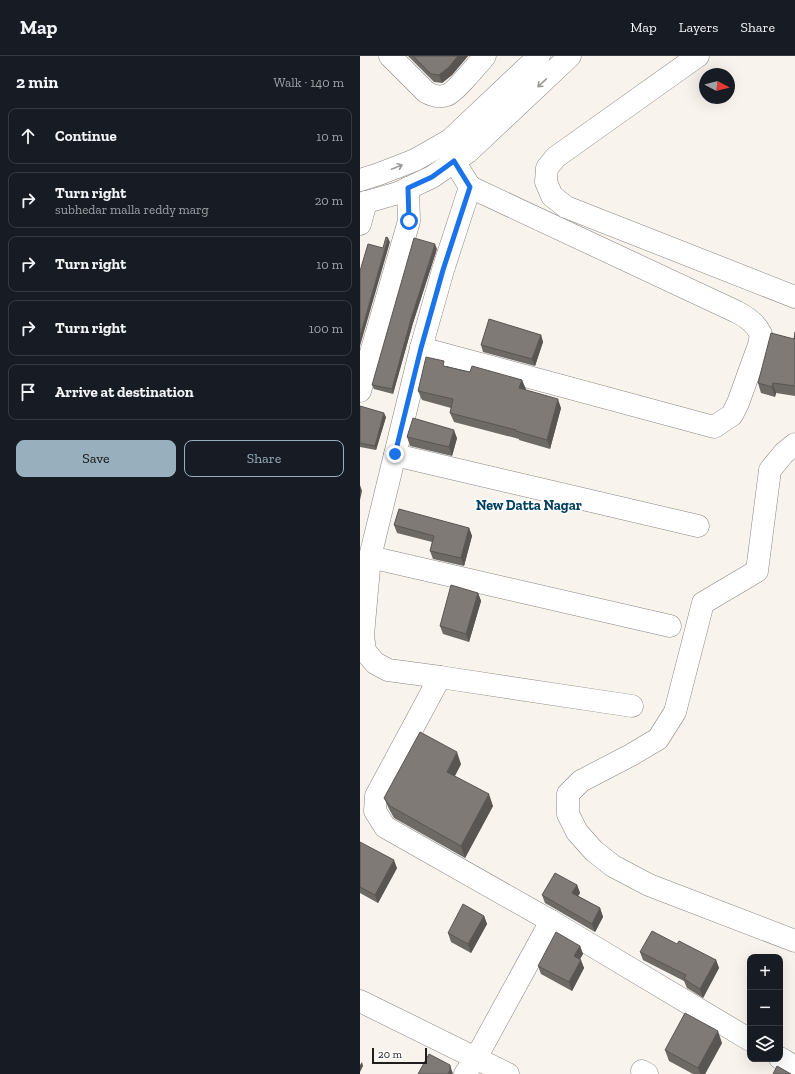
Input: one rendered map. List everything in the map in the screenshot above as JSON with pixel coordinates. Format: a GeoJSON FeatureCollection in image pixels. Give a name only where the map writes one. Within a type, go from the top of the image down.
{"type":"FeatureCollection","features":[{"type":"Feature","properties":{"kind":"street"},"geometry":{"type":"LineString","coordinates":[[390,56],[426,92],[432,96],[440,97],[449,95],[485,56]]}},
{"type":"Feature","properties":{"kind":"street"},"geometry":{"type":"LineString","coordinates":[[360,180],[415,160],[450,140],[539,56]]}},
{"type":"Feature","properties":{"kind":"street"},"geometry":{"type":"LineString","coordinates":[[360,224],[363,203],[398,193],[432,177],[468,152],[570,56]]}},
{"type":"Feature","properties":{"kind":"street"},"geometry":{"type":"LineString","coordinates":[[698,56],[556,157],[547,168],[546,182],[552,196],[566,207],[795,297]]}},
{"type":"Feature","properties":{"kind":"street"},"geometry":{"type":"LineString","coordinates":[[421,348],[714,427],[732,416],[759,345],[761,334],[755,324],[743,315],[470,187],[454,161]]}},
{"type":"Feature","properties":{"kind":"street"},"geometry":{"type":"LineString","coordinates":[[470,187],[443,270],[421,348],[370,557],[362,635],[365,651],[375,664],[388,670],[632,706]]}},
{"type":"Feature","properties":{"kind":"street"},"geometry":{"type":"LineString","coordinates":[[360,391],[409,221],[408,188]]}},
{"type":"Feature","properties":{"kind":"street"},"geometry":{"type":"LineString","coordinates":[[795,444],[784,453],[770,470],[757,571],[704,603],[676,712],[658,738],[631,755],[582,781],[568,794],[568,814],[577,832],[594,851],[613,866],[649,885],[795,941]]}},
{"type":"Feature","properties":{"kind":"street"},"geometry":{"type":"LineString","coordinates":[[395,454],[698,526]]}},
{"type":"Feature","properties":{"kind":"street"},"geometry":{"type":"LineString","coordinates":[[370,557],[670,626]]}},
{"type":"Feature","properties":{"kind":"street"},"geometry":{"type":"LineString","coordinates":[[440,677],[376,796],[375,811],[385,827],[551,921],[747,1038]]}},
{"type":"Feature","properties":{"kind":"street"},"geometry":{"type":"LineString","coordinates":[[471,1066],[551,921]]}},
{"type":"Feature","properties":{"kind":"street"},"geometry":{"type":"LineString","coordinates":[[360,1001],[471,1066],[508,1074]]}},
{"type":"Feature","properties":{"kind":"street"},"geometry":{"type":"LineString","coordinates":[[783,1060],[795,1067]]}},
{"type":"Feature","properties":{"kind":"building"},"geometry":{"type":"Polygon","coordinates":[[[413,56],[458,56],[449,67],[439,75],[431,74],[413,56]]]}},
{"type":"Feature","properties":{"kind":"building"},"geometry":{"type":"Polygon","coordinates":[[[386,237],[388,238],[360,336],[360,271],[368,244],[383,248],[386,237]]]}},
{"type":"Feature","properties":{"kind":"building"},"geometry":{"type":"Polygon","coordinates":[[[414,238],[435,244],[411,319],[392,389],[372,385],[414,238]]]}},
{"type":"Feature","properties":{"kind":"building"},"geometry":{"type":"Polygon","coordinates":[[[489,319],[541,335],[532,359],[481,345],[489,319]]]}},
{"type":"Feature","properties":{"kind":"building"},"geometry":{"type":"Polygon","coordinates":[[[795,332],[795,386],[773,383],[772,387],[758,383],[771,333],[794,339],[795,332]]]}},
{"type":"Feature","properties":{"kind":"building"},"geometry":{"type":"Polygon","coordinates":[[[426,357],[444,361],[443,366],[470,372],[472,366],[522,380],[519,388],[558,399],[547,440],[516,430],[450,413],[453,399],[418,391],[426,357]]]}},
{"type":"Feature","properties":{"kind":"building"},"geometry":{"type":"Polygon","coordinates":[[[360,406],[384,413],[375,446],[360,443],[360,406]]]}},
{"type":"Feature","properties":{"kind":"building"},"geometry":{"type":"Polygon","coordinates":[[[413,418],[454,430],[449,447],[407,437],[413,418]]]}},
{"type":"Feature","properties":{"kind":"building"},"geometry":{"type":"Polygon","coordinates":[[[399,509],[469,528],[461,558],[430,551],[434,536],[394,525],[399,509]]]}},
{"type":"Feature","properties":{"kind":"building"},"geometry":{"type":"Polygon","coordinates":[[[451,585],[478,593],[466,634],[440,626],[451,585]]]}},
{"type":"Feature","properties":{"kind":"building"},"geometry":{"type":"Polygon","coordinates":[[[420,732],[457,752],[447,772],[489,794],[461,846],[390,806],[384,798],[420,732]]]}},
{"type":"Feature","properties":{"kind":"building"},"geometry":{"type":"Polygon","coordinates":[[[360,842],[394,860],[375,895],[360,887],[360,842]]]}},
{"type":"Feature","properties":{"kind":"building"},"geometry":{"type":"Polygon","coordinates":[[[555,873],[577,885],[572,893],[600,908],[592,924],[542,895],[555,873]]]}},
{"type":"Feature","properties":{"kind":"building"},"geometry":{"type":"Polygon","coordinates":[[[463,904],[484,916],[468,944],[448,933],[463,904]]]}},
{"type":"Feature","properties":{"kind":"building"},"geometry":{"type":"Polygon","coordinates":[[[652,931],[677,944],[679,941],[716,960],[700,989],[684,979],[686,975],[640,952],[652,931]]]}},
{"type":"Feature","properties":{"kind":"building"},"geometry":{"type":"Polygon","coordinates":[[[556,932],[580,946],[574,956],[581,960],[569,982],[538,966],[556,932]]]}},
{"type":"Feature","properties":{"kind":"building"},"geometry":{"type":"Polygon","coordinates":[[[685,1013],[718,1031],[698,1068],[665,1050],[685,1013]]]}},
{"type":"Feature","properties":{"kind":"building"},"geometry":{"type":"Polygon","coordinates":[[[429,1054],[450,1065],[448,1074],[418,1074],[429,1054]]]}},
{"type":"Feature","properties":{"kind":"building"},"geometry":{"type":"Polygon","coordinates":[[[777,1066],[791,1074],[773,1074],[777,1066]]]}},
{"type":"Feature","properties":{"kind":"district","name":"New Datta Nagar"},"geometry":{"type":"Point","coordinates":[529,505]}},
{"type":"Feature","properties":{"kind":"route"},"geometry":{"type":"LineString","coordinates":[[395,454],[421,348],[443,270],[470,187],[454,161],[432,177],[408,188],[409,221]]}}]}
